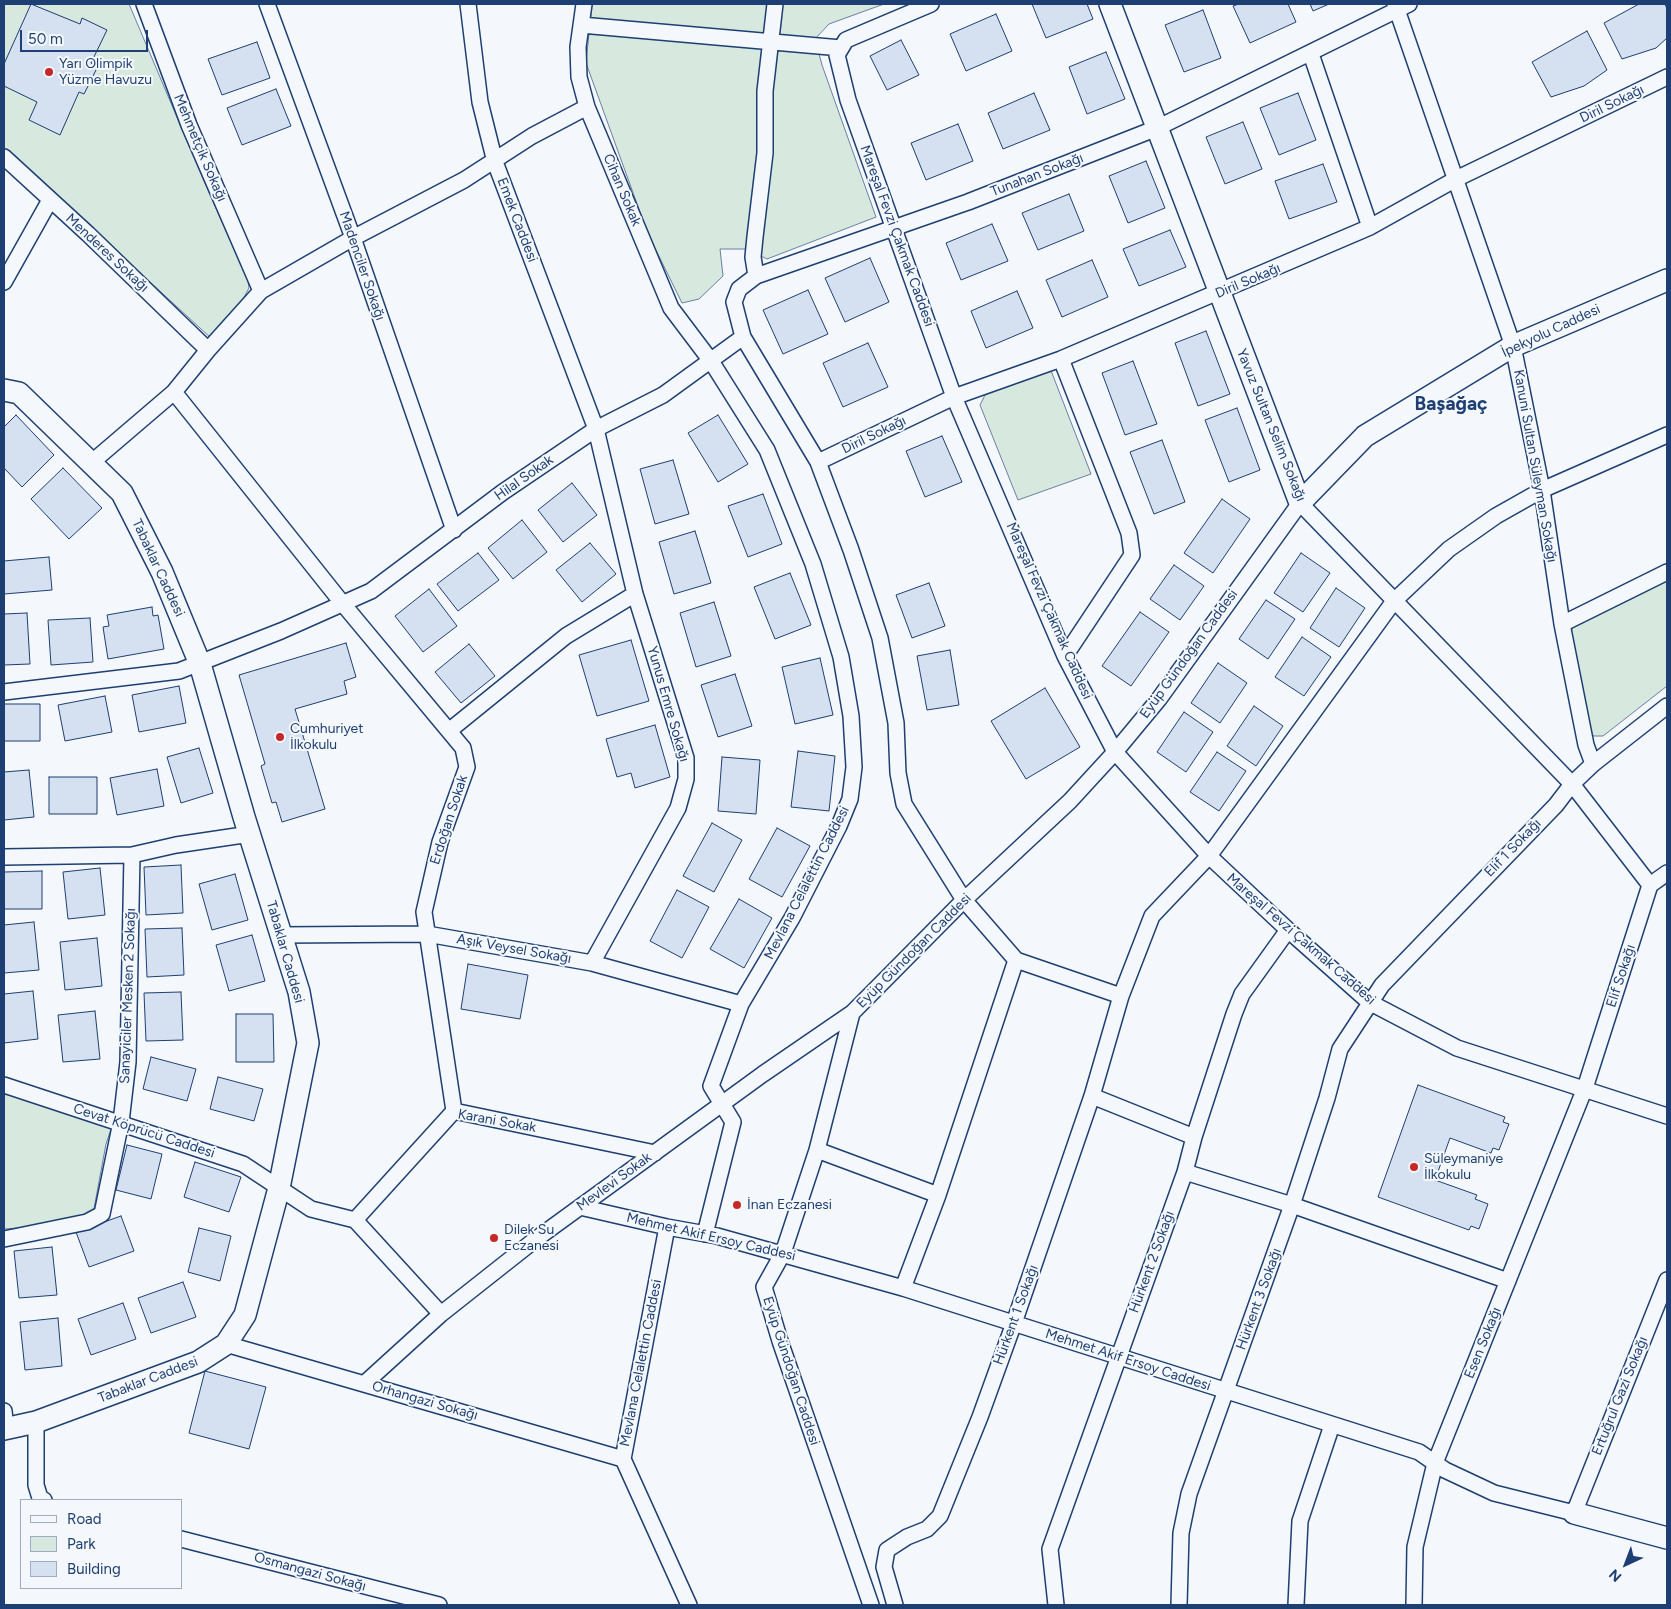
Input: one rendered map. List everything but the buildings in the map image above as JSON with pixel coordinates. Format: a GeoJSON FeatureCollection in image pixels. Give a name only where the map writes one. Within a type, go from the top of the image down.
{"type":"FeatureCollection","features":[{"type":"Feature","properties":{"kind":"street","name":"Mehmetçik Sokağı"},"geometry":{"type":"LineString","coordinates":[[144,4],[189,125],[261,291]]}},
{"type":"Feature","properties":{"kind":"street","name":"Madenciler Sokağı"},"geometry":{"type":"LineString","coordinates":[[267,4],[353,238],[454,530]]}},
{"type":"Feature","properties":{"kind":"street","name":"Emek Caddesi"},"geometry":{"type":"LineString","coordinates":[[468,4],[480,102],[495,162],[596,429]]}},
{"type":"Feature","properties":{"kind":"street","name":"Cihan Sokak"},"geometry":{"type":"LineString","coordinates":[[584,4],[585,25],[578,47],[579,77],[587,106],[671,308],[711,361]]}},
{"type":"Feature","properties":{"kind":"street"},"geometry":{"type":"LineString","coordinates":[[756,276],[754,250],[765,153],[765,91],[775,4]]}},
{"type":"Feature","properties":{"kind":"street"},"geometry":{"type":"LineString","coordinates":[[585,25],[841,48],[846,40],[931,4]]}},
{"type":"Feature","properties":{"kind":"street","name":"Yavuz Sultan Selim Sokağı"},"geometry":{"type":"LineString","coordinates":[[1110,4],[1300,503],[1572,784],[1650,886]]}},
{"type":"Feature","properties":{"kind":"street","name":"Tunahan Sokağı"},"geometry":{"type":"LineString","coordinates":[[1016,960],[964,900],[904,804],[898,773],[896,723],[880,638],[851,550],[818,462],[743,337],[734,302],[739,289],[756,276],[968,202],[1157,128],[1311,54],[1400,6]]}},
{"type":"Feature","properties":{"kind":"street","name":"Kanuni Sultan Süleyman Sokağı"},"geometry":{"type":"LineString","coordinates":[[1400,6],[1500,313],[1513,346],[1542,490],[1562,624],[1586,745],[1593,764]]}},
{"type":"Feature","properties":{"kind":"street","name":"Mareşal Fevzi Çakmak Caddesi"},"geometry":{"type":"LineString","coordinates":[[841,48],[837,55],[848,100],[954,397],[1066,656],[1115,752],[1209,856],[1369,1002],[1458,1048],[1667,1116]]}},
{"type":"Feature","properties":{"kind":"street"},"geometry":{"type":"LineString","coordinates":[[1311,54],[1370,227]]}},
{"type":"Feature","properties":{"kind":"street","name":"Diril Sokağı"},"geometry":{"type":"LineString","coordinates":[[818,462],[954,397],[1061,359],[1370,227],[1456,179],[1667,76]]}},
{"type":"Feature","properties":{"kind":"street"},"geometry":{"type":"LineString","coordinates":[[91,463],[174,392],[208,350],[261,291],[353,238],[495,162],[532,136],[587,106]]}},
{"type":"Feature","properties":{"kind":"street","name":"Menderes Sokağı"},"geometry":{"type":"LineString","coordinates":[[4,157],[208,350]]}},
{"type":"Feature","properties":{"kind":"street"},"geometry":{"type":"LineString","coordinates":[[4,282],[50,200]]}},
{"type":"Feature","properties":{"kind":"street","name":"İpekyolu Caddesi"},"geometry":{"type":"LineString","coordinates":[[1300,503],[1365,436],[1513,346],[1667,280]]}},
{"type":"Feature","properties":{"kind":"street"},"geometry":{"type":"LineString","coordinates":[[711,361],[743,337]]}},
{"type":"Feature","properties":{"kind":"street"},"geometry":{"type":"LineString","coordinates":[[1061,359],[1129,533],[1132,555],[1066,656]]}},
{"type":"Feature","properties":{"kind":"street","name":"Hilal Sokak"},"geometry":{"type":"LineString","coordinates":[[4,692],[178,671],[200,664],[371,591],[503,492],[596,429],[663,396],[711,361]]}},
{"type":"Feature","properties":{"kind":"street","name":"Mevlana Celalettin Caddesi"},"geometry":{"type":"LineString","coordinates":[[705,1234],[733,1122],[711,1086],[741,1004],[792,918],[839,826],[850,799],[854,767],[851,716],[841,657],[813,564],[767,450],[711,361]]}},
{"type":"Feature","properties":{"kind":"street","name":"Tabaklar Caddesi"},"geometry":{"type":"LineString","coordinates":[[4,390],[19,392],[122,493],[162,572],[200,664],[299,992],[308,1044],[279,1188],[245,1316],[226,1344],[198,1362],[36,1422],[4,1423]]}},
{"type":"Feature","properties":{"kind":"street"},"geometry":{"type":"LineString","coordinates":[[174,392],[419,698],[450,730],[566,636],[635,594]]}},
{"type":"Feature","properties":{"kind":"street","name":"Yunus Emre Sokağı"},"geometry":{"type":"LineString","coordinates":[[592,963],[678,808],[686,779],[686,758],[635,594],[596,429]]}},
{"type":"Feature","properties":{"kind":"street","name":"Hürkent 1 Sokağı"},"geometry":{"type":"LineString","coordinates":[[895,1605],[884,1567],[887,1550],[907,1537],[927,1529],[940,1516],[980,1416],[1014,1323],[1092,1096],[1121,996],[1152,916],[1209,856],[1394,601],[1449,549],[1496,516],[1542,490],[1667,435]]}},
{"type":"Feature","properties":{"kind":"street","name":"Eyüp Gündoğan Caddesi"},"geometry":{"type":"LineString","coordinates":[[871,1605],[780,1341],[764,1287],[783,1253],[818,1150],[852,1013],[964,900],[1070,801],[1115,752],[1159,699],[1300,503]]}},
{"type":"Feature","properties":{"kind":"street"},"geometry":{"type":"LineString","coordinates":[[1562,624],[1667,572]]}},
{"type":"Feature","properties":{"kind":"street","name":"Elif 1 Sokağı"},"geometry":{"type":"LineString","coordinates":[[1369,1002],[1382,985],[1556,805],[1572,784],[1593,764],[1667,706]]}},
{"type":"Feature","properties":{"kind":"street","name":"Erdoğan Sokak"},"geometry":{"type":"LineString","coordinates":[[450,730],[462,748],[466,767],[440,842],[424,912],[454,1110]]}},
{"type":"Feature","properties":{"kind":"street"},"geometry":{"type":"LineString","coordinates":[[4,857],[132,855],[176,845],[250,834]]}},
{"type":"Feature","properties":{"kind":"street","name":"Sanayiciler Mesken 2 Sokağı"},"geometry":{"type":"LineString","coordinates":[[4,1239],[87,1222],[102,1214],[121,1122],[128,1062],[132,855]]}},
{"type":"Feature","properties":{"kind":"street"},"geometry":{"type":"LineString","coordinates":[[1650,886],[1667,873]]}},
{"type":"Feature","properties":{"kind":"street","name":"Elif Sokağı"},"geometry":{"type":"LineString","coordinates":[[1585,1088],[1650,886]]}},
{"type":"Feature","properties":{"kind":"street","name":"Hürkent 2 Sokağı"},"geometry":{"type":"LineString","coordinates":[[1056,1605],[1050,1549],[1101,1410],[1117,1357],[1185,1172],[1194,1137],[1234,1014],[1242,994],[1288,930]]}},
{"type":"Feature","properties":{"kind":"street","name":"Aşık Veysel Sokağı"},"geometry":{"type":"LineString","coordinates":[[281,935],[427,934],[592,963],[741,1004]]}},
{"type":"Feature","properties":{"kind":"street"},"geometry":{"type":"LineString","coordinates":[[903,1288],[938,1195],[1016,960],[1121,996]]}},
{"type":"Feature","properties":{"kind":"street","name":"Hürkent 3 Sokağı"},"geometry":{"type":"LineString","coordinates":[[1178,1605],[1182,1533],[1189,1494],[1292,1205],[1327,1098],[1340,1049],[1369,1002]]}},
{"type":"Feature","properties":{"kind":"street","name":"Mevlevi Sokak"},"geometry":{"type":"LineString","coordinates":[[364,1384],[441,1314],[580,1207],[763,1074],[852,1013]]}},
{"type":"Feature","properties":{"kind":"street","name":"Cevat Köprücü Caddesi"},"geometry":{"type":"LineString","coordinates":[[4,1085],[121,1122],[243,1164],[311,1209],[355,1220]]}},
{"type":"Feature","properties":{"kind":"street","name":"Esen Sokağı"},"geometry":{"type":"LineString","coordinates":[[1414,1605],[1415,1548],[1434,1463],[1585,1088]]}},
{"type":"Feature","properties":{"kind":"street"},"geometry":{"type":"LineString","coordinates":[[1092,1096],[1194,1137]]}},
{"type":"Feature","properties":{"kind":"street","name":"Karani Sokak"},"geometry":{"type":"LineString","coordinates":[[355,1220],[454,1110],[655,1152]]}},
{"type":"Feature","properties":{"kind":"street"},"geometry":{"type":"LineString","coordinates":[[818,1150],[938,1195]]}},
{"type":"Feature","properties":{"kind":"street"},"geometry":{"type":"LineString","coordinates":[[1185,1172],[1292,1205],[1508,1281]]}},
{"type":"Feature","properties":{"kind":"street","name":"Mehmet Akif Ersoy Caddesi"},"geometry":{"type":"LineString","coordinates":[[580,1207],[783,1253],[903,1288],[1419,1452],[1434,1463],[1494,1493],[1574,1512],[1667,1538]]}},
{"type":"Feature","properties":{"kind":"street"},"geometry":{"type":"LineString","coordinates":[[355,1220],[441,1314]]}},
{"type":"Feature","properties":{"kind":"street","name":"Mevlana Celalettin Caddesi"},"geometry":{"type":"LineString","coordinates":[[667,1227],[623,1460],[689,1605]]}},
{"type":"Feature","properties":{"kind":"street","name":"Ertuğrul Gazi Sokağı"},"geometry":{"type":"LineString","coordinates":[[1574,1512],[1667,1280]]}},
{"type":"Feature","properties":{"kind":"street","name":"Orhangazi Sokağı"},"geometry":{"type":"LineString","coordinates":[[226,1344],[623,1460]]}},
{"type":"Feature","properties":{"kind":"street"},"geometry":{"type":"LineString","coordinates":[[36,1422],[36,1485],[42,1499]]}},
{"type":"Feature","properties":{"kind":"street"},"geometry":{"type":"LineString","coordinates":[[1296,1605],[1300,1521],[1332,1425]]}},
{"type":"Feature","properties":{"kind":"street","name":"Osmangazi Sokağı"},"geometry":{"type":"LineString","coordinates":[[182,1539],[439,1605]]}},
{"type":"Feature","properties":{"kind":"green space"},"geometry":{"type":"Polygon","coordinates":[[[4,4],[129,4],[248,281],[249,288],[241,303],[212,339],[4,148],[4,4]]]}},
{"type":"Feature","properties":{"kind":"green space"},"geometry":{"type":"Polygon","coordinates":[[[592,4],[884,4],[829,24],[815,39],[822,65],[876,217],[767,259],[747,249],[720,249],[723,276],[699,299],[682,303],[648,234],[586,63],[592,4]]]}},
{"type":"Feature","properties":{"kind":"green space"},"geometry":{"type":"Polygon","coordinates":[[[1050,368],[1091,474],[1018,500],[980,405],[985,395],[1050,368]]]}},
{"type":"Feature","properties":{"kind":"green space"},"geometry":{"type":"Polygon","coordinates":[[[1667,579],[1667,686],[1603,736],[1594,736],[1587,733],[1568,635],[1577,622],[1667,579]]]}},
{"type":"Feature","properties":{"kind":"green space"},"geometry":{"type":"Polygon","coordinates":[[[4,1093],[112,1126],[106,1144],[93,1214],[33,1227],[4,1229],[4,1093]]]}},
{"type":"Feature","properties":{"kind":"place","name":"Yarı Olimpik Yüzme Havuzu"},"geometry":{"type":"Point","coordinates":[49,72]}},
{"type":"Feature","properties":{"kind":"place","name":"Cumhuriyet İlkokulu"},"geometry":{"type":"Point","coordinates":[280,737]}},
{"type":"Feature","properties":{"kind":"place","name":"Süleymaniye İlkokulu"},"geometry":{"type":"Point","coordinates":[1414,1167]}},
{"type":"Feature","properties":{"kind":"place","name":"İnan Eczanesi"},"geometry":{"type":"Point","coordinates":[737,1205]}},
{"type":"Feature","properties":{"kind":"place","name":"Dilek Su Eczanesi"},"geometry":{"type":"Point","coordinates":[494,1238]}},
{"type":"Feature","properties":{"kind":"district","name":"Başağaç"},"geometry":{"type":"Point","coordinates":[1451,404]}}]}
